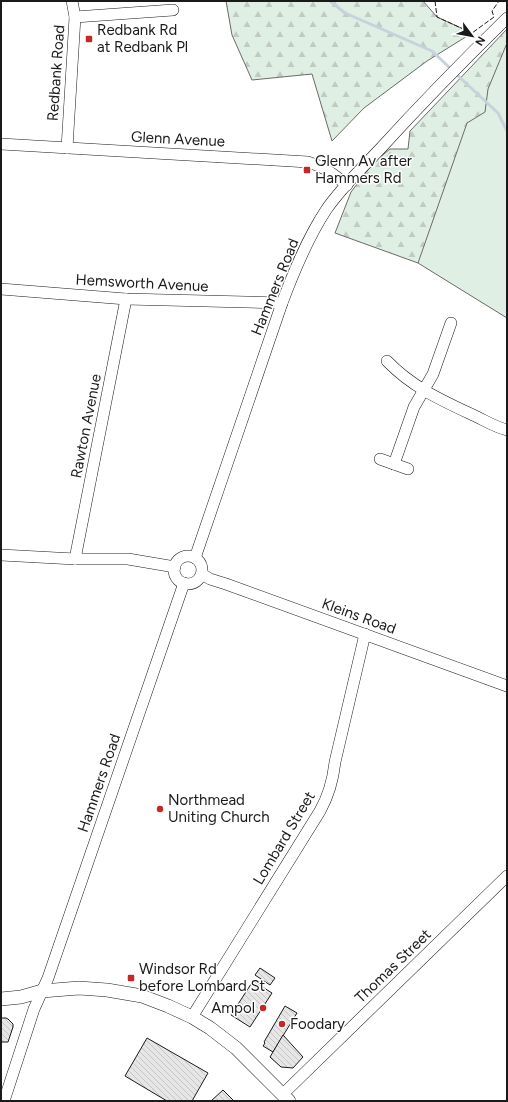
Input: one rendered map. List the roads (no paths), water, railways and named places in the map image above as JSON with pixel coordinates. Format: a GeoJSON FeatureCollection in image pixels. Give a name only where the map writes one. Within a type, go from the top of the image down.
{"type":"FeatureCollection","features":[{"type":"Feature","properties":{"kind":"main road"},"geometry":{"type":"LineString","coordinates":[[1,991],[22,989],[42,991],[80,988],[107,990],[142,996],[192,1017],[210,1028],[236,1048],[286,1098]]}},
{"type":"Feature","properties":{"kind":"main road"},"geometry":{"type":"LineString","coordinates":[[1,999],[21,997],[42,991]]}},
{"type":"Feature","properties":{"kind":"street","name":"Redbank Road"},"geometry":{"type":"LineString","coordinates":[[67,148],[75,17],[72,1]]}},
{"type":"Feature","properties":{"kind":"street"},"geometry":{"type":"LineString","coordinates":[[75,17],[173,10]]}},
{"type":"Feature","properties":{"kind":"street","name":"Hammers Road"},"geometry":{"type":"LineString","coordinates":[[195,558],[282,303],[293,274],[313,233],[327,210],[347,185],[420,107],[507,18]]}},
{"type":"Feature","properties":{"kind":"street","name":"Glenn Avenue"},"geometry":{"type":"LineString","coordinates":[[1,144],[308,162],[321,166],[347,185]]}},
{"type":"Feature","properties":{"kind":"street","name":"Hemsworth Avenue"},"geometry":{"type":"LineString","coordinates":[[1,289],[126,299],[282,303]]}},
{"type":"Feature","properties":{"kind":"street","name":"Rawton Avenue"},"geometry":{"type":"LineString","coordinates":[[75,559],[126,299]]}},
{"type":"Feature","properties":{"kind":"street"},"geometry":{"type":"LineString","coordinates":[[394,464],[414,407],[433,374],[451,323]]}},
{"type":"Feature","properties":{"kind":"street"},"geometry":{"type":"LineString","coordinates":[[387,361],[400,374],[435,397],[507,430]]}},
{"type":"Feature","properties":{"kind":"street"},"geometry":{"type":"LineString","coordinates":[[380,459],[408,469]]}},
{"type":"Feature","properties":{"kind":"street"},"geometry":{"type":"LineString","coordinates":[[1,555],[128,560],[175,566]]}},
{"type":"Feature","properties":{"kind":"street"},"geometry":{"type":"LineString","coordinates":[[183,558],[195,558],[200,563],[202,574],[197,582],[188,584],[184,583],[177,579],[175,566],[183,558]]}},
{"type":"Feature","properties":{"kind":"street","name":"Kleins Road"},"geometry":{"type":"LineString","coordinates":[[202,574],[210,579],[507,684]]}},
{"type":"Feature","properties":{"kind":"street","name":"Hammers Road"},"geometry":{"type":"LineString","coordinates":[[6,1100],[34,1009],[48,978],[184,583]]}},
{"type":"Feature","properties":{"kind":"street","name":"Lombard Street"},"geometry":{"type":"LineString","coordinates":[[192,1017],[328,796],[365,634]]}},
{"type":"Feature","properties":{"kind":"street","name":"Thomas Street"},"geometry":{"type":"LineString","coordinates":[[286,1098],[507,876]]}},
{"type":"Feature","properties":{"kind":"waterway"},"geometry":{"type":"LineString","coordinates":[[330,1],[345,13],[432,51],[451,69]]}},
{"type":"Feature","properties":{"kind":"waterway"},"geometry":{"type":"LineString","coordinates":[[455,73],[498,113],[507,131]]}},
{"type":"Feature","properties":{"kind":"place","name":"Redbank Rd at Redbank Pl"},"geometry":{"type":"Point","coordinates":[89,39]}},
{"type":"Feature","properties":{"kind":"place","name":"Glenn Av after Hammers Rd"},"geometry":{"type":"Point","coordinates":[307,170]}},
{"type":"Feature","properties":{"kind":"place","name":"Northmead Uniting Church"},"geometry":{"type":"Point","coordinates":[160,809]}},
{"type":"Feature","properties":{"kind":"place","name":"Windsor Rd before Lombard St"},"geometry":{"type":"Point","coordinates":[131,978]}},
{"type":"Feature","properties":{"kind":"place","name":"Ampol"},"geometry":{"type":"Point","coordinates":[263,1008]}},
{"type":"Feature","properties":{"kind":"place","name":"Foodary"},"geometry":{"type":"Point","coordinates":[282,1024]}}]}
